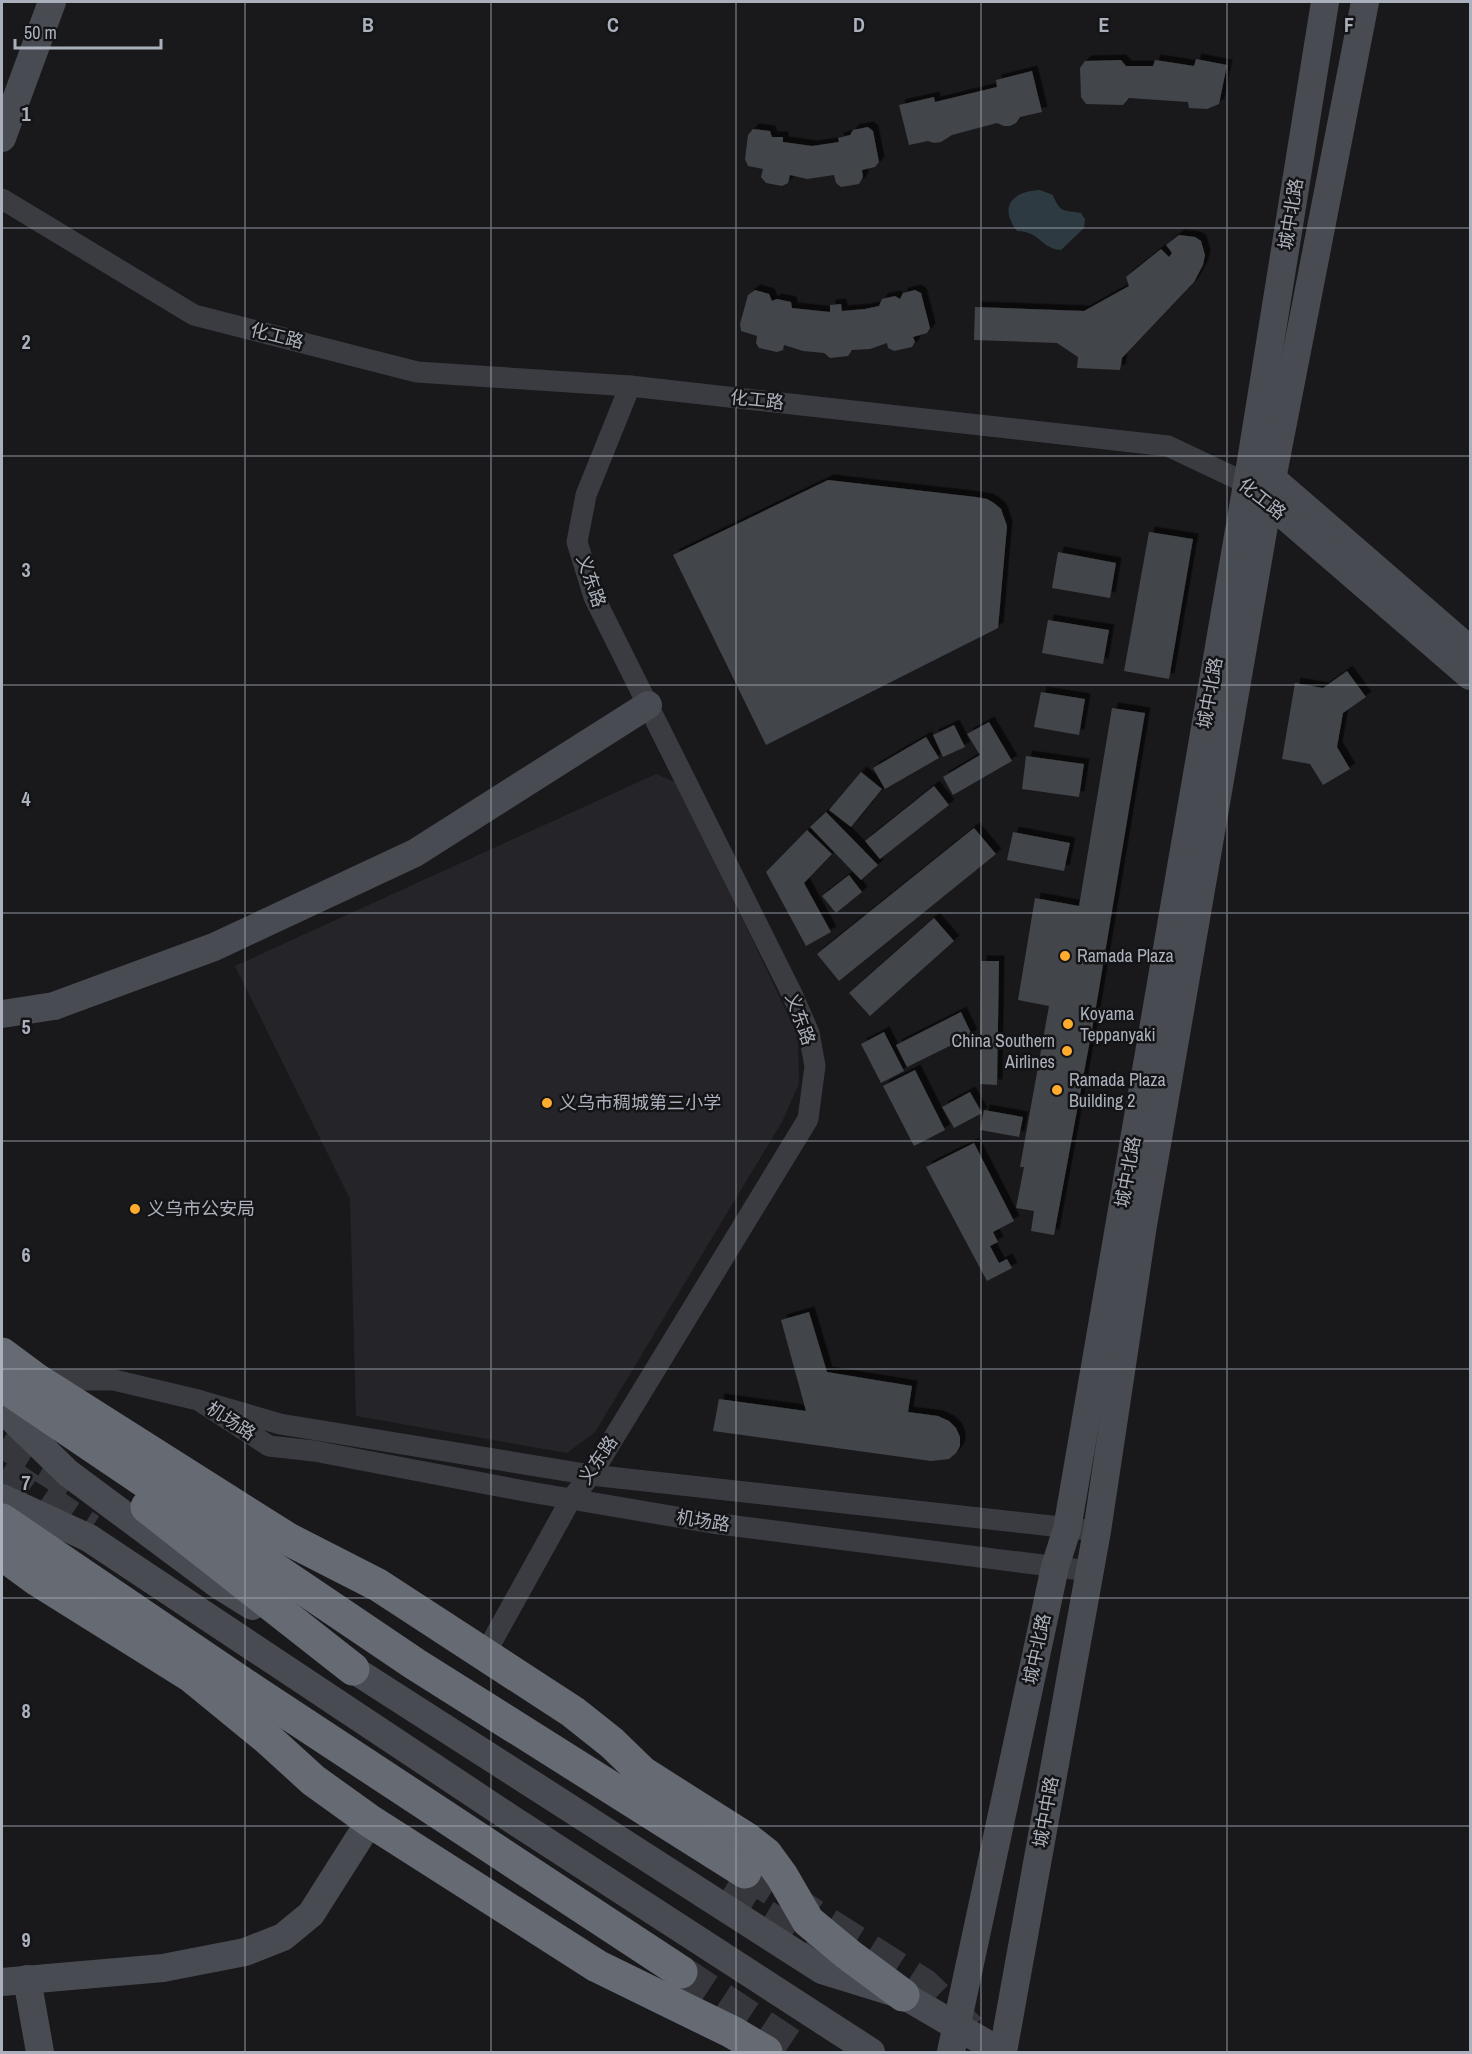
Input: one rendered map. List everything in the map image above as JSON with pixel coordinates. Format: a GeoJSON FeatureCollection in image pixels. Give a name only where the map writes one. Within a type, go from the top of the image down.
{"type":"FeatureCollection","features":[{"type":"Feature","properties":{"kind":"highway"},"geometry":{"type":"LineString","coordinates":[[2,1354],[37,1380],[288,1539],[378,1585],[485,1654],[573,1712],[612,1743],[643,1773]]}},
{"type":"Feature","properties":{"kind":"highway"},"geometry":{"type":"LineString","coordinates":[[2,1369],[45,1416]]}},
{"type":"Feature","properties":{"kind":"highway"},"geometry":{"type":"LineString","coordinates":[[2,1369],[35,1397],[118,1484],[353,1669]]}},
{"type":"Feature","properties":{"kind":"highway"},"geometry":{"type":"LineString","coordinates":[[2,1385],[415,1664],[745,1872]]}},
{"type":"Feature","properties":{"kind":"highway"},"geometry":{"type":"LineString","coordinates":[[2,1521],[257,1693],[681,1972]]}},
{"type":"Feature","properties":{"kind":"highway"},"geometry":{"type":"LineString","coordinates":[[2,1554],[36,1579],[191,1676],[268,1739],[313,1780],[370,1821],[597,1966],[732,2032]]}},
{"type":"Feature","properties":{"kind":"highway"},"geometry":{"type":"LineString","coordinates":[[274,1569],[353,1606],[408,1628],[604,1756],[643,1773],[747,1839],[766,1854],[783,1876],[808,1921],[903,1995]]}},
{"type":"Feature","properties":{"kind":"highway"},"geometry":{"type":"LineString","coordinates":[[257,1693],[299,1740],[331,1768],[616,1958],[766,2052]]}},
{"type":"Feature","properties":{"kind":"main road"},"geometry":{"type":"LineString","coordinates":[[2,138],[52,2]]}},
{"type":"Feature","properties":{"kind":"main road","name":"城中北路"},"geometry":{"type":"LineString","coordinates":[[1089,1571],[1259,481],[1325,2]]}},
{"type":"Feature","properties":{"kind":"main road","name":"城中北路"},"geometry":{"type":"LineString","coordinates":[[953,2039],[1054,1567],[1067,1529],[1259,481],[1365,2]]}},
{"type":"Feature","properties":{"kind":"main road","name":"化工路"},"geometry":{"type":"LineString","coordinates":[[1259,481],[1470,650]]}},
{"type":"Feature","properties":{"kind":"main road","name":"化工路"},"geometry":{"type":"LineString","coordinates":[[1259,481],[1470,676]]}},
{"type":"Feature","properties":{"kind":"main road"},"geometry":{"type":"LineString","coordinates":[[2,1014],[54,1006],[214,947],[415,853],[648,705]]}},
{"type":"Feature","properties":{"kind":"main road"},"geometry":{"type":"LineString","coordinates":[[2,1409],[68,1473],[220,1586],[822,1970],[903,1995],[953,2039],[1003,2052]]}},
{"type":"Feature","properties":{"kind":"main road"},"geometry":{"type":"LineString","coordinates":[[2,1497],[89,1539],[510,1818],[872,2052]]}},
{"type":"Feature","properties":{"kind":"main road","name":"城中中路"},"geometry":{"type":"LineString","coordinates":[[1003,2052],[1089,1571]]}},
{"type":"Feature","properties":{"kind":"main road"},"geometry":{"type":"LineString","coordinates":[[40,2052],[14,1981],[163,1968],[245,1952],[283,1936],[311,1914],[370,1821]]}},
{"type":"Feature","properties":{"kind":"street","name":"化工路"},"geometry":{"type":"LineString","coordinates":[[2,199],[194,315],[417,372],[630,386],[1168,446],[1259,481]]}},
{"type":"Feature","properties":{"kind":"street","name":"义东路"},"geometry":{"type":"LineString","coordinates":[[485,1654],[571,1499],[591,1474],[808,1119],[814,1066],[809,1033],[792,994],[594,597],[578,542],[586,495],[630,386]]}},
{"type":"Feature","properties":{"kind":"street"},"geometry":{"type":"LineString","coordinates":[[37,1380],[114,1380],[198,1400]]}},
{"type":"Feature","properties":{"kind":"street","name":"机场路"},"geometry":{"type":"LineString","coordinates":[[198,1400],[280,1424],[591,1474],[1097,1531]]}},
{"type":"Feature","properties":{"kind":"street","name":"机场路"},"geometry":{"type":"LineString","coordinates":[[198,1400],[269,1446],[314,1451],[712,1523],[1089,1571]]}},
{"type":"Feature","properties":{"kind":"shaded area"},"geometry":{"type":"Polygon","coordinates":[[[1040,190],[1053,195],[1063,210],[1081,213],[1085,219],[1084,228],[1061,250],[1048,246],[1031,234],[1017,231],[1011,222],[1009,207],[1011,202],[1022,193],[1040,190]]]}},
{"type":"Feature","properties":{"kind":"shaded area","name":"义乌市稠城第三小学"},"geometry":{"type":"Polygon","coordinates":[[[656,774],[678,783],[798,1036],[799,1084],[782,1122],[595,1432],[567,1453],[356,1416],[350,1199],[235,966],[656,774]]]}},
{"type":"Feature","properties":{"kind":"building"},"geometry":{"type":"Polygon","coordinates":[[[1196,59],[1227,65],[1219,104],[1207,109],[1189,108],[1188,102],[1129,98],[1123,105],[1086,104],[1081,97],[1080,68],[1085,61],[1121,60],[1126,66],[1153,66],[1155,60],[1194,66],[1196,59]]]}},
{"type":"Feature","properties":{"kind":"building"},"geometry":{"type":"Polygon","coordinates":[[[1032,71],[1042,112],[1020,117],[1010,126],[997,123],[952,135],[941,142],[928,141],[909,145],[899,105],[934,97],[935,102],[997,87],[996,80],[1032,71]]]}},
{"type":"Feature","properties":{"kind":"building"},"geometry":{"type":"Polygon","coordinates":[[[868,127],[873,131],[879,162],[875,167],[862,170],[863,177],[859,184],[841,187],[836,183],[834,175],[807,179],[790,175],[788,183],[782,186],[766,183],[761,177],[763,169],[748,166],[745,159],[748,135],[753,129],[770,131],[772,137],[783,137],[783,142],[812,146],[839,142],[838,138],[850,135],[853,130],[868,127]]]}},
{"type":"Feature","properties":{"kind":"building"},"geometry":{"type":"Polygon","coordinates":[[[1179,235],[1195,237],[1201,241],[1205,255],[1203,265],[1194,282],[1122,358],[1120,370],[1077,368],[1078,357],[1057,343],[974,340],[975,307],[1084,311],[1129,286],[1126,277],[1161,249],[1169,257],[1172,253],[1166,245],[1179,235]]]}},
{"type":"Feature","properties":{"kind":"building"},"geometry":{"type":"Polygon","coordinates":[[[755,290],[769,294],[772,301],[777,299],[791,302],[792,308],[830,312],[830,305],[841,304],[842,311],[865,309],[879,306],[882,299],[895,296],[900,299],[903,293],[915,290],[921,293],[930,328],[927,333],[913,337],[915,342],[912,347],[894,351],[888,348],[887,343],[870,349],[852,350],[848,356],[830,358],[824,353],[803,351],[784,345],[783,350],[777,352],[759,348],[756,343],[757,336],[741,331],[740,324],[748,295],[755,290]]]}},
{"type":"Feature","properties":{"kind":"building"},"geometry":{"type":"Polygon","coordinates":[[[828,480],[976,497],[987,499],[1001,509],[1007,526],[998,628],[766,745],[673,555],[828,480]]]}},
{"type":"Feature","properties":{"kind":"building"},"geometry":{"type":"Polygon","coordinates":[[[1149,532],[1193,539],[1169,679],[1124,671],[1149,532]]]}},
{"type":"Feature","properties":{"kind":"building"},"geometry":{"type":"Polygon","coordinates":[[[1058,552],[1116,563],[1110,598],[1052,588],[1058,552]]]}},
{"type":"Feature","properties":{"kind":"building"},"geometry":{"type":"Polygon","coordinates":[[[1048,620],[1109,630],[1103,664],[1042,653],[1048,620]]]}},
{"type":"Feature","properties":{"kind":"building"},"geometry":{"type":"Polygon","coordinates":[[[1347,671],[1366,697],[1343,713],[1337,747],[1350,769],[1323,785],[1310,764],[1282,759],[1295,683],[1323,688],[1347,671]]]}},
{"type":"Feature","properties":{"kind":"building"},"geometry":{"type":"Polygon","coordinates":[[[1041,692],[1085,699],[1079,735],[1034,727],[1041,692]]]}},
{"type":"Feature","properties":{"kind":"building"},"geometry":{"type":"Polygon","coordinates":[[[1112,708],[1145,713],[1095,1013],[1054,1235],[1031,1231],[1034,1211],[1016,1208],[1024,1167],[1020,1167],[1049,1006],[1018,1000],[1035,898],[1079,906],[1112,708]]]}},
{"type":"Feature","properties":{"kind":"building"},"geometry":{"type":"Polygon","coordinates":[[[989,722],[1012,761],[953,795],[943,777],[980,755],[967,734],[989,722]]]}},
{"type":"Feature","properties":{"kind":"building"},"geometry":{"type":"Polygon","coordinates":[[[954,725],[965,747],[943,757],[933,735],[954,725]]]}},
{"type":"Feature","properties":{"kind":"building"},"geometry":{"type":"Polygon","coordinates":[[[926,737],[939,758],[885,789],[873,768],[926,737]]]}},
{"type":"Feature","properties":{"kind":"building"},"geometry":{"type":"Polygon","coordinates":[[[1026,756],[1084,764],[1079,797],[1022,789],[1026,756]]]}},
{"type":"Feature","properties":{"kind":"building"},"geometry":{"type":"Polygon","coordinates":[[[861,772],[882,789],[851,827],[829,810],[861,772]]]}},
{"type":"Feature","properties":{"kind":"building"},"geometry":{"type":"Polygon","coordinates":[[[934,786],[949,805],[880,859],[865,841],[934,786]]]}},
{"type":"Feature","properties":{"kind":"building"},"geometry":{"type":"Polygon","coordinates":[[[826,812],[878,865],[861,880],[810,827],[826,812]]]}},
{"type":"Feature","properties":{"kind":"building"},"geometry":{"type":"Polygon","coordinates":[[[974,828],[996,854],[839,981],[817,954],[974,828]]]}},
{"type":"Feature","properties":{"kind":"building"},"geometry":{"type":"Polygon","coordinates":[[[807,830],[832,854],[804,883],[831,932],[806,946],[766,872],[807,830]]]}},
{"type":"Feature","properties":{"kind":"building"},"geometry":{"type":"Polygon","coordinates":[[[1013,832],[1070,843],[1064,871],[1007,860],[1013,832]]]}},
{"type":"Feature","properties":{"kind":"building"},"geometry":{"type":"Polygon","coordinates":[[[849,875],[862,892],[836,913],[822,896],[849,875]]]}},
{"type":"Feature","properties":{"kind":"building"},"geometry":{"type":"Polygon","coordinates":[[[934,918],[954,941],[870,1016],[849,993],[934,918]]]}},
{"type":"Feature","properties":{"kind":"building"},"geometry":{"type":"Polygon","coordinates":[[[981,961],[999,961],[997,1085],[980,1084],[981,961]]]}},
{"type":"Feature","properties":{"kind":"building"},"geometry":{"type":"Polygon","coordinates":[[[961,1012],[972,1035],[907,1067],[896,1045],[961,1012]]]}},
{"type":"Feature","properties":{"kind":"building"},"geometry":{"type":"Polygon","coordinates":[[[884,1032],[904,1071],[881,1083],[861,1044],[884,1032]]]}},
{"type":"Feature","properties":{"kind":"building"},"geometry":{"type":"Polygon","coordinates":[[[915,1070],[945,1130],[914,1146],[883,1086],[915,1070]]]}},
{"type":"Feature","properties":{"kind":"building"},"geometry":{"type":"Polygon","coordinates":[[[970,1092],[982,1113],[954,1128],[942,1107],[970,1092]]]}},
{"type":"Feature","properties":{"kind":"building"},"geometry":{"type":"Polygon","coordinates":[[[984,1110],[1023,1117],[1019,1137],[980,1130],[984,1110]]]}},
{"type":"Feature","properties":{"kind":"building"},"geometry":{"type":"Polygon","coordinates":[[[974,1143],[1014,1221],[993,1232],[998,1242],[990,1246],[999,1263],[1007,1259],[1012,1268],[987,1281],[926,1167],[974,1143]]]}},
{"type":"Feature","properties":{"kind":"building"},"geometry":{"type":"Polygon","coordinates":[[[809,1312],[827,1372],[912,1386],[908,1412],[938,1416],[949,1421],[956,1428],[960,1437],[960,1446],[956,1453],[949,1459],[931,1461],[713,1431],[719,1399],[806,1411],[781,1320],[809,1312]]]}},
{"type":"Feature","properties":{"kind":"tunnel"},"geometry":{"type":"LineString","coordinates":[[2,1441],[74,1486]]}},
{"type":"Feature","properties":{"kind":"tunnel"},"geometry":{"type":"LineString","coordinates":[[2,1471],[90,1530]]}},
{"type":"Feature","properties":{"kind":"tunnel"},"geometry":{"type":"LineString","coordinates":[[745,1872],[924,1985],[970,2030]]}},
{"type":"Feature","properties":{"kind":"tunnel"},"geometry":{"type":"LineString","coordinates":[[723,1891],[846,1965]]}},
{"type":"Feature","properties":{"kind":"tunnel"},"geometry":{"type":"LineString","coordinates":[[681,1972],[802,2052]]}},
{"type":"Feature","properties":{"kind":"place","name":"Ramada Plaza"},"geometry":{"type":"Point","coordinates":[1065,956]}},
{"type":"Feature","properties":{"kind":"place","name":"Koyama Teppanyaki"},"geometry":{"type":"Point","coordinates":[1068,1024]}},
{"type":"Feature","properties":{"kind":"place","name":"China Southern Airlines"},"geometry":{"type":"Point","coordinates":[1067,1051]}},
{"type":"Feature","properties":{"kind":"place","name":"Ramada Plaza Building 2"},"geometry":{"type":"Point","coordinates":[1057,1090]}},
{"type":"Feature","properties":{"kind":"place","name":"义乌市稠城第三小学"},"geometry":{"type":"Point","coordinates":[547,1103]}},
{"type":"Feature","properties":{"kind":"place","name":"义乌市公安局"},"geometry":{"type":"Point","coordinates":[135,1209]}}]}
